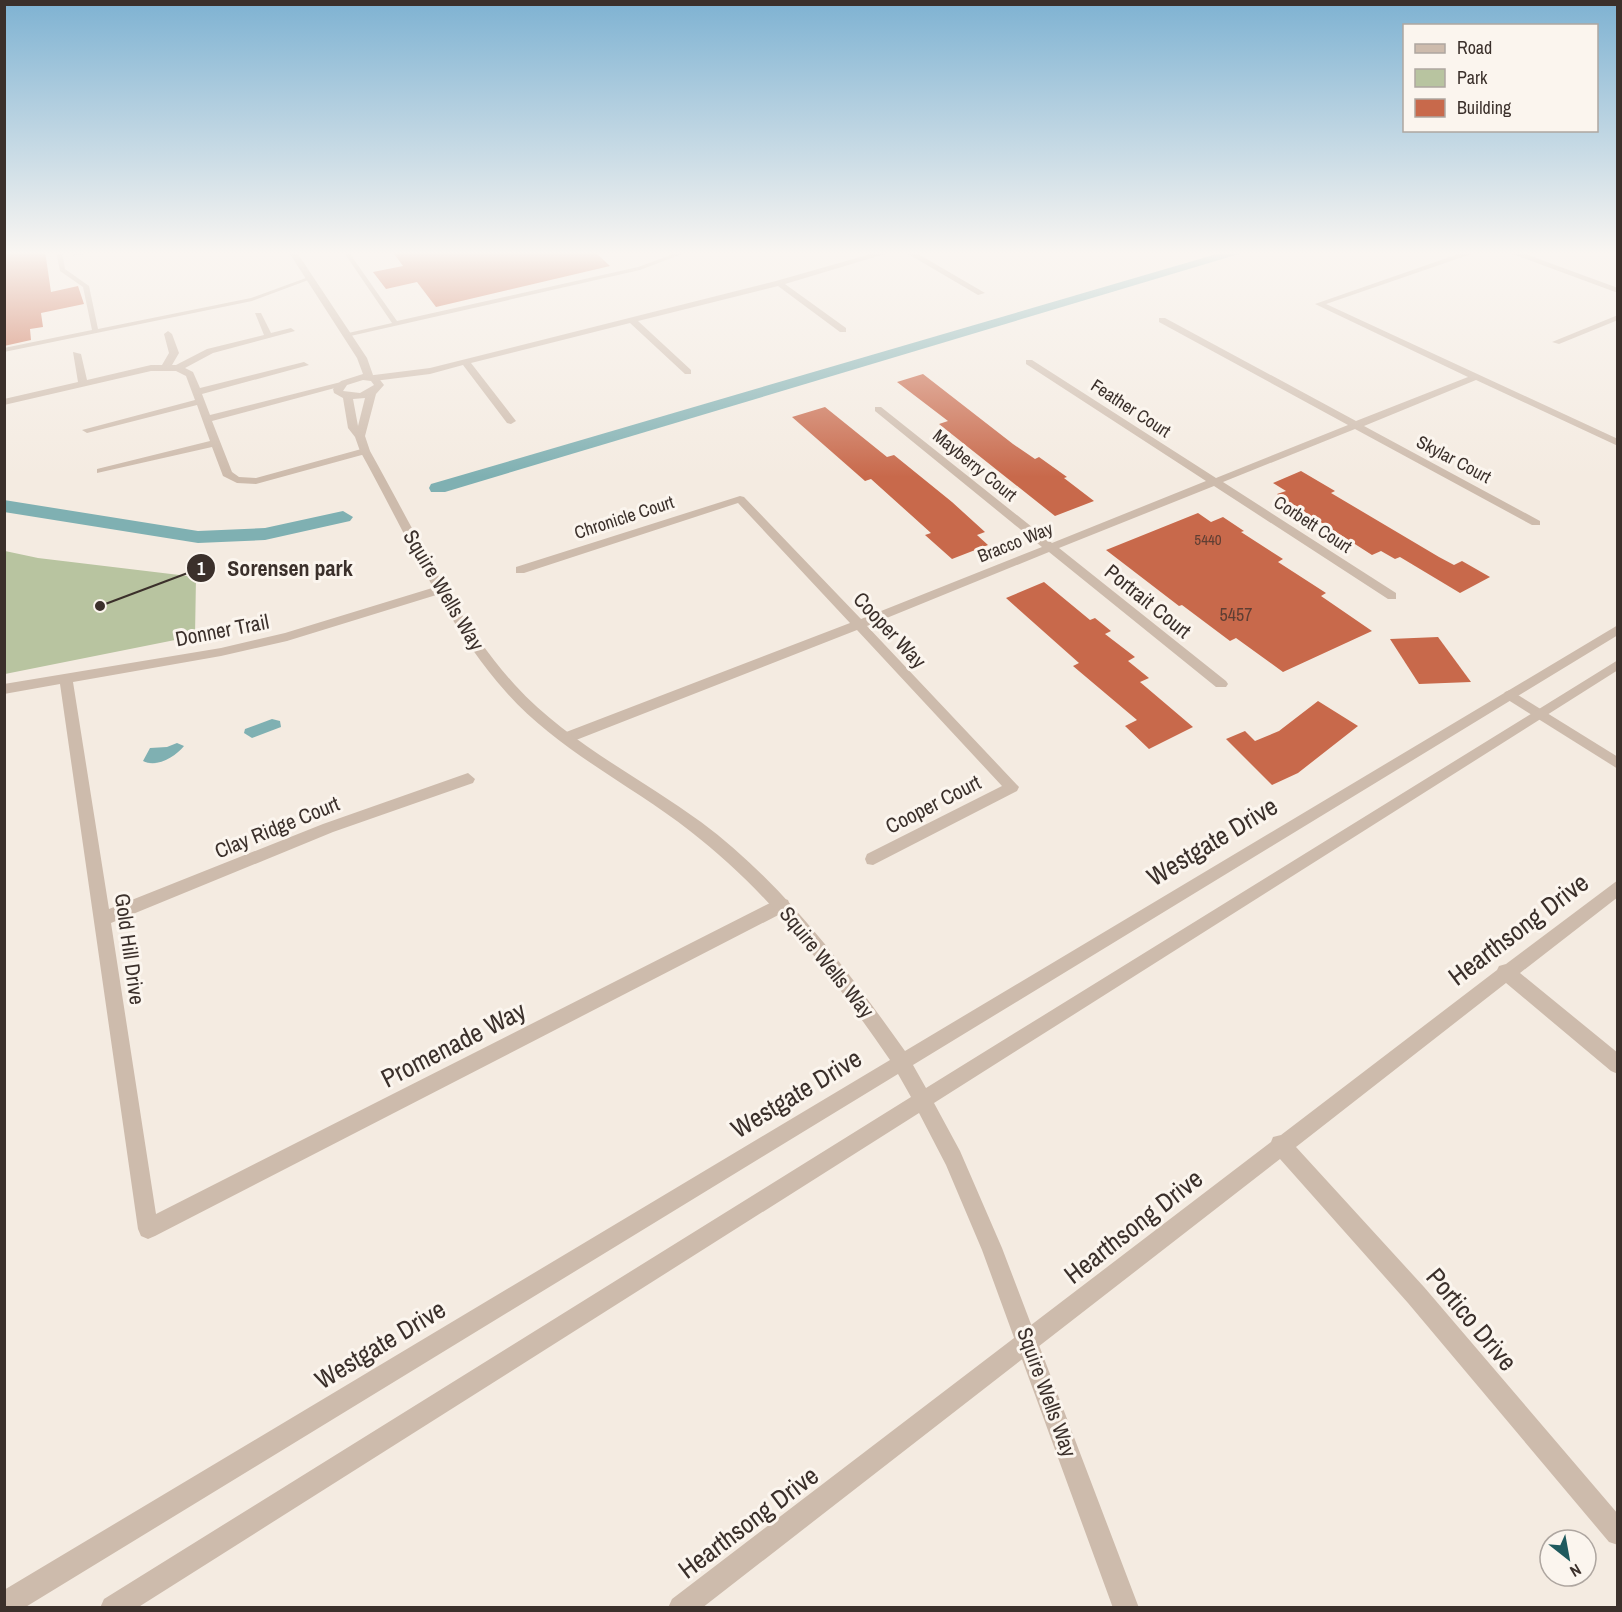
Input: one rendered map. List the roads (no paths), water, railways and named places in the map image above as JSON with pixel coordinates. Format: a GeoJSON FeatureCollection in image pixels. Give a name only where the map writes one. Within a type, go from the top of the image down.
{"type":"FeatureCollection","features":[{"type":"Feature","properties":{"kind":"street"},"geometry":{"type":"LineString","coordinates":[[264,326],[269,337]]}},
{"type":"Feature","properties":{"kind":"street"},"geometry":{"type":"LineString","coordinates":[[339,326],[362,358],[373,384],[360,436]]}},
{"type":"Feature","properties":{"kind":"street"},"geometry":{"type":"LineString","coordinates":[[209,424],[607,326]]}},
{"type":"Feature","properties":{"kind":"street"},"geometry":{"type":"LineString","coordinates":[[639,326],[688,372]]}},
{"type":"Feature","properties":{"kind":"street"},"geometry":{"type":"LineString","coordinates":[[838,326],[843,330]]}},
{"type":"Feature","properties":{"kind":"street","name":"Skylar Court"},"geometry":{"type":"LineString","coordinates":[[1173,326],[1536,523]]}},
{"type":"Feature","properties":{"kind":"street"},"geometry":{"type":"LineString","coordinates":[[1366,326],[1617,443]]}},
{"type":"Feature","properties":{"kind":"street"},"geometry":{"type":"LineString","coordinates":[[1556,342],[1594,326]]}},
{"type":"Feature","properties":{"kind":"street"},"geometry":{"type":"LineString","coordinates":[[178,368],[210,351],[291,332]]}},
{"type":"Feature","properties":{"kind":"street"},"geometry":{"type":"LineString","coordinates":[[166,367],[174,353],[168,334]]}},
{"type":"Feature","properties":{"kind":"street","name":"Squire Wells Way"},"geometry":{"type":"LineString","coordinates":[[354,349],[344,390],[353,428],[360,436],[365,451],[464,629],[485,657],[533,711],[566,738],[696,827],[782,905],[832,963],[902,1062],[921,1103],[953,1158],[1029,1342],[1126,1608]]}},
{"type":"Feature","properties":{"kind":"street"},"geometry":{"type":"LineString","coordinates":[[76,354],[83,384]]}},
{"type":"Feature","properties":{"kind":"street"},"geometry":{"type":"LineString","coordinates":[[465,362],[511,421]]}},
{"type":"Feature","properties":{"kind":"street","name":"Feather Court"},"geometry":{"type":"LineString","coordinates":[[1029,362],[1215,482]]}},
{"type":"Feature","properties":{"kind":"street"},"geometry":{"type":"LineString","coordinates":[[87,430],[304,365]]}},
{"type":"Feature","properties":{"kind":"street"},"geometry":{"type":"LineString","coordinates":[[4,402],[166,367],[178,368],[190,374],[227,474],[237,480],[256,481],[365,451]]}},
{"type":"Feature","properties":{"kind":"street","name":"Bracco Way"},"geometry":{"type":"LineString","coordinates":[[566,738],[858,625],[1476,377]]}},
{"type":"Feature","properties":{"kind":"street"},"geometry":{"type":"LineString","coordinates":[[344,390],[373,384]]}},
{"type":"Feature","properties":{"kind":"street","name":"Mayberry Court"},"geometry":{"type":"LineString","coordinates":[[878,409],[1051,547]]}},
{"type":"Feature","properties":{"kind":"street"},"geometry":{"type":"LineString","coordinates":[[101,471],[216,443]]}},
{"type":"Feature","properties":{"kind":"street","name":"Corbett Court"},"geometry":{"type":"LineString","coordinates":[[1215,482],[1392,596]]}},
{"type":"Feature","properties":{"kind":"street","name":"Chronicle Court"},"geometry":{"type":"LineString","coordinates":[[520,570],[740,499]]}},
{"type":"Feature","properties":{"kind":"street","name":"Cooper Way"},"geometry":{"type":"LineString","coordinates":[[740,499],[1012,787]]}},
{"type":"Feature","properties":{"kind":"street","name":"Portrait Court"},"geometry":{"type":"LineString","coordinates":[[1051,547],[1221,684]]}},
{"type":"Feature","properties":{"kind":"street","name":"Donner Trail"},"geometry":{"type":"LineString","coordinates":[[4,689],[66,676],[221,652],[286,637],[442,589]]}},
{"type":"Feature","properties":{"kind":"street","name":"Westgate Drive"},"geometry":{"type":"LineString","coordinates":[[4,1605],[1617,629]]}},
{"type":"Feature","properties":{"kind":"street"},"geometry":{"type":"LineString","coordinates":[[113,1608],[921,1103],[1617,664]]}},
{"type":"Feature","properties":{"kind":"street","name":"Gold Hill Drive"},"geometry":{"type":"LineString","coordinates":[[66,676],[148,1229]]}},
{"type":"Feature","properties":{"kind":"street"},"geometry":{"type":"LineString","coordinates":[[1510,695],[1617,764]]}},
{"type":"Feature","properties":{"kind":"street","name":"Clay Ridge Court"},"geometry":{"type":"LineString","coordinates":[[102,919],[328,828],[468,779]]}},
{"type":"Feature","properties":{"kind":"street","name":"Cooper Court"},"geometry":{"type":"LineString","coordinates":[[873,859],[1012,787]]}},
{"type":"Feature","properties":{"kind":"street","name":"Hearthsong Drive"},"geometry":{"type":"LineString","coordinates":[[681,1608],[1029,1342],[1280,1144],[1617,887]]}},
{"type":"Feature","properties":{"kind":"street","name":"Promenade Way"},"geometry":{"type":"LineString","coordinates":[[148,1229],[782,905]]}},
{"type":"Feature","properties":{"kind":"street"},"geometry":{"type":"LineString","coordinates":[[1505,971],[1617,1065]]}},
{"type":"Feature","properties":{"kind":"street","name":"Portico Drive"},"geometry":{"type":"LineString","coordinates":[[1280,1144],[1416,1295],[1617,1533]]}},
{"type":"Feature","properties":{"kind":"lane"},"geometry":{"type":"LineString","coordinates":[[94,326],[95,331]]}},
{"type":"Feature","properties":{"kind":"lane"},"geometry":{"type":"LineString","coordinates":[[4,350],[118,326]]}},
{"type":"Feature","properties":{"kind":"lane"},"geometry":{"type":"LineString","coordinates":[[346,336],[387,326]]}},
{"type":"Feature","properties":{"kind":"water"},"geometry":{"type":"Polygon","coordinates":[[[272,719],[280,721],[281,727],[252,738],[244,733],[245,729],[272,719]]]}},
{"type":"Feature","properties":{"kind":"water"},"geometry":{"type":"Polygon","coordinates":[[[177,743],[184,746],[171,757],[154,763],[143,761],[150,748],[167,747],[177,743]]]}},
{"type":"Feature","properties":{"kind":"waterway"},"geometry":{"type":"LineString","coordinates":[[438,488],[987,326]]}},
{"type":"Feature","properties":{"kind":"waterway"},"geometry":{"type":"LineString","coordinates":[[4,506],[198,537],[265,534],[343,517]]}},
{"type":"Feature","properties":{"kind":"place","name":"Sorensen park"},"geometry":{"type":"Point","coordinates":[100,606]}}]}
